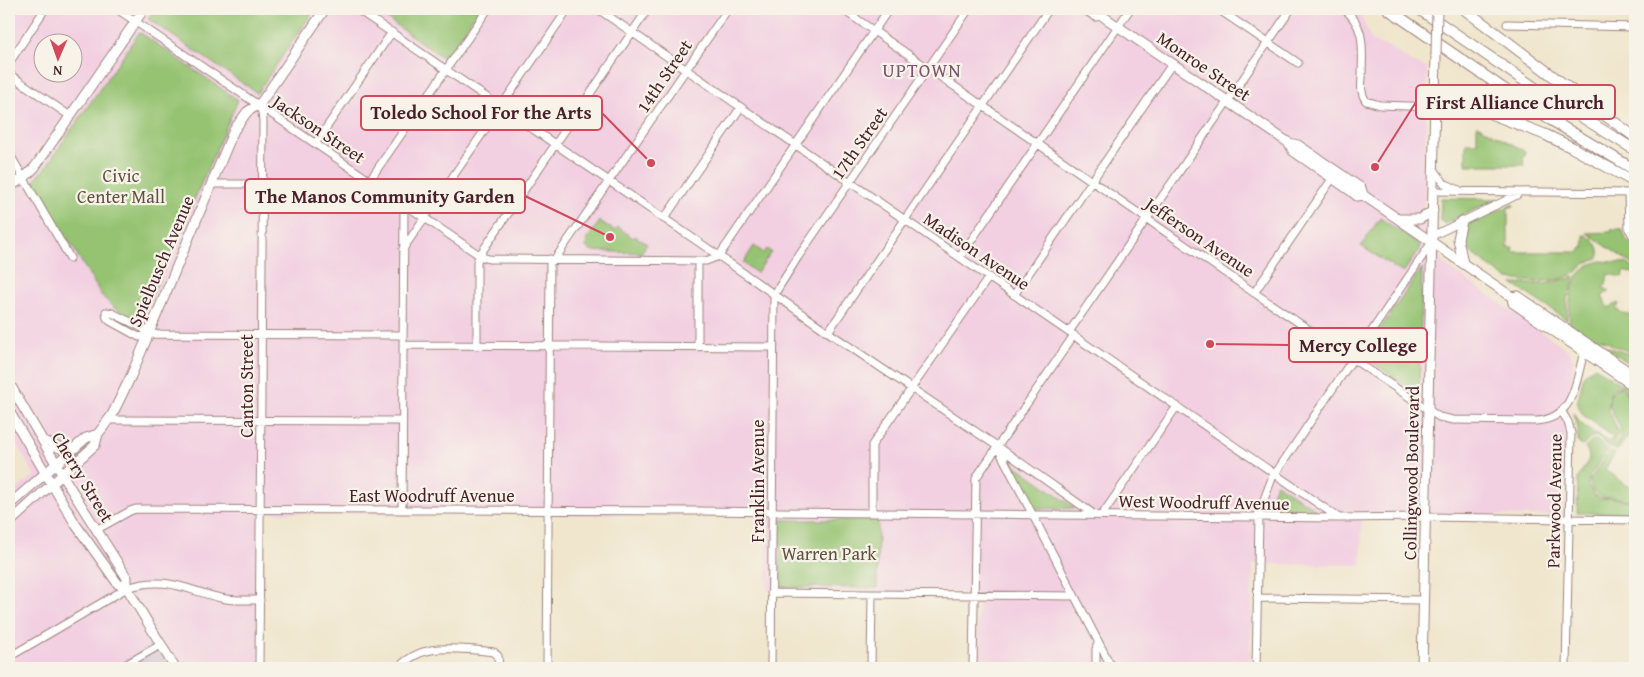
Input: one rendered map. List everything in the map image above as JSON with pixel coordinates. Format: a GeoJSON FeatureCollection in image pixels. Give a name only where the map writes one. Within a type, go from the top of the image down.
{"type":"FeatureCollection","features":[{"type":"Feature","properties":{"kind":"highway"},"geometry":{"type":"LineString","coordinates":[[1388,9],[1536,111],[1635,170]]}},
{"type":"Feature","properties":{"kind":"highway"},"geometry":{"type":"LineString","coordinates":[[1419,9],[1542,92],[1635,150]]}},
{"type":"Feature","properties":{"kind":"highway"},"geometry":{"type":"LineString","coordinates":[[1464,9],[1635,137]]}},
{"type":"Feature","properties":{"kind":"highway"},"geometry":{"type":"LineString","coordinates":[[1435,92],[1546,135],[1635,182]]}},
{"type":"Feature","properties":{"kind":"highway"},"geometry":{"type":"LineString","coordinates":[[1435,108],[1482,111]]}},
{"type":"Feature","properties":{"kind":"main road"},"geometry":{"type":"LineString","coordinates":[[9,186],[24,178],[42,157],[144,9]]}},
{"type":"Feature","properties":{"kind":"main road","name":"Spielbusch Avenue"},"geometry":{"type":"LineString","coordinates":[[9,524],[95,445],[98,434],[116,406],[148,334],[239,120],[246,112],[258,105],[325,9]]}},
{"type":"Feature","properties":{"kind":"main road","name":"Monroe Street"},"geometry":{"type":"LineString","coordinates":[[1085,9],[1096,16],[1100,12],[1172,64],[1289,143],[1293,151],[1334,175],[1357,196],[1364,195],[1432,239],[1512,297],[1513,303],[1635,376]]}},
{"type":"Feature","properties":{"kind":"main road","name":"Collingwood Boulevard"},"geometry":{"type":"LineString","coordinates":[[1422,668],[1437,9]]}},
{"type":"Feature","properties":{"kind":"main road"},"geometry":{"type":"LineString","coordinates":[[1399,219],[1420,219],[1433,211]]}},
{"type":"Feature","properties":{"kind":"main road"},"geometry":{"type":"LineString","coordinates":[[1462,221],[1458,239],[1463,263]]}},
{"type":"Feature","properties":{"kind":"main road","name":"Monroe Street"},"geometry":{"type":"LineString","coordinates":[[1585,347],[1635,387]]}},
{"type":"Feature","properties":{"kind":"main road","name":"Cherry Street"},"geometry":{"type":"LineString","coordinates":[[9,383],[96,530],[127,578],[127,588],[176,668]]}},
{"type":"Feature","properties":{"kind":"main road","name":"Cherry Street"},"geometry":{"type":"LineString","coordinates":[[9,411],[12,423],[76,525],[118,584],[127,588]]}},
{"type":"Feature","properties":{"kind":"main road","name":"Spielbusch Avenue"},"geometry":{"type":"LineString","coordinates":[[9,505],[86,438],[98,434]]}},
{"type":"Feature","properties":{"kind":"main road"},"geometry":{"type":"LineString","coordinates":[[43,441],[60,448],[75,448]]}},
{"type":"Feature","properties":{"kind":"street"},"geometry":{"type":"LineString","coordinates":[[9,63],[45,9]]}},
{"type":"Feature","properties":{"kind":"street","name":"Jackson Street"},"geometry":{"type":"LineString","coordinates":[[117,9],[479,256],[490,259],[698,261],[706,261],[719,256]]}},
{"type":"Feature","properties":{"kind":"street"},"geometry":{"type":"LineString","coordinates":[[357,9],[1098,515],[1177,406]]}},
{"type":"Feature","properties":{"kind":"street"},"geometry":{"type":"LineString","coordinates":[[369,181],[488,9]]}},
{"type":"Feature","properties":{"kind":"street"},"geometry":{"type":"LineString","coordinates":[[403,249],[568,9]]}},
{"type":"Feature","properties":{"kind":"street","name":"Madison Avenue"},"geometry":{"type":"LineString","coordinates":[[598,9],[1339,518]]}},
{"type":"Feature","properties":{"kind":"street"},"geometry":{"type":"LineString","coordinates":[[476,346],[477,262],[479,256],[648,9]]}},
{"type":"Feature","properties":{"kind":"street","name":"14th Street"},"geometry":{"type":"LineString","coordinates":[[552,259],[610,182],[728,9]]}},
{"type":"Feature","properties":{"kind":"street","name":"Jefferson Avenue"},"geometry":{"type":"LineString","coordinates":[[842,9],[1428,411],[1447,419],[1528,421],[1550,419],[1562,412]]}},
{"type":"Feature","properties":{"kind":"street"},"geometry":{"type":"LineString","coordinates":[[719,256],[889,9]]}},
{"type":"Feature","properties":{"kind":"street","name":"17th Street"},"geometry":{"type":"LineString","coordinates":[[774,295],[798,257],[969,9]]}},
{"type":"Feature","properties":{"kind":"street"},"geometry":{"type":"LineString","coordinates":[[828,332],[1049,9]]}},
{"type":"Feature","properties":{"kind":"street"},"geometry":{"type":"LineString","coordinates":[[960,258],[1130,9]]}},
{"type":"Feature","properties":{"kind":"street"},"geometry":{"type":"LineString","coordinates":[[1218,9],[1298,63]]}},
{"type":"Feature","properties":{"kind":"street"},"geometry":{"type":"LineString","coordinates":[[973,668],[976,478],[1147,219],[1290,9]]}},
{"type":"Feature","properties":{"kind":"street"},"geometry":{"type":"LineString","coordinates":[[1344,9],[1356,21],[1360,29],[1362,41],[1362,90],[1366,101],[1380,106],[1435,108]]}},
{"type":"Feature","properties":{"kind":"street"},"geometry":{"type":"LineString","coordinates":[[1507,24],[1635,27]]}},
{"type":"Feature","properties":{"kind":"street"},"geometry":{"type":"LineString","coordinates":[[315,144],[392,32]]}},
{"type":"Feature","properties":{"kind":"street"},"geometry":{"type":"LineString","coordinates":[[1014,295],[1172,64]]}},
{"type":"Feature","properties":{"kind":"street"},"geometry":{"type":"LineString","coordinates":[[9,74],[70,116]]}},
{"type":"Feature","properties":{"kind":"street","name":"Canton Street"},"geometry":{"type":"LineString","coordinates":[[258,105],[263,118],[259,668]]}},
{"type":"Feature","properties":{"kind":"street"},"geometry":{"type":"LineString","coordinates":[[664,218],[741,107]]}},
{"type":"Feature","properties":{"kind":"street"},"geometry":{"type":"LineString","coordinates":[[9,153],[70,258]]}},
{"type":"Feature","properties":{"kind":"street"},"geometry":{"type":"LineString","coordinates":[[1434,168],[1444,183],[1464,192]]}},
{"type":"Feature","properties":{"kind":"street"},"geometry":{"type":"LineString","coordinates":[[1254,293],[1334,175]]}},
{"type":"Feature","properties":{"kind":"street"},"geometry":{"type":"LineString","coordinates":[[211,184],[263,184]]}},
{"type":"Feature","properties":{"kind":"street"},"geometry":{"type":"LineString","coordinates":[[1433,191],[1632,193],[1629,229],[1635,239]]}},
{"type":"Feature","properties":{"kind":"street"},"geometry":{"type":"LineString","coordinates":[[1256,668],[1258,518],[1274,473],[1354,359],[1432,239],[1462,221],[1522,193]]}},
{"type":"Feature","properties":{"kind":"street"},"geometry":{"type":"LineString","coordinates":[[402,510],[404,205]]}},
{"type":"Feature","properties":{"kind":"street"},"geometry":{"type":"LineString","coordinates":[[547,668],[548,346],[552,259]]}},
{"type":"Feature","properties":{"kind":"street"},"geometry":{"type":"LineString","coordinates":[[698,261],[698,347]]}},
{"type":"Feature","properties":{"kind":"street"},"geometry":{"type":"LineString","coordinates":[[872,513],[872,445],[989,277]]}},
{"type":"Feature","properties":{"kind":"street","name":"Franklin Avenue"},"geometry":{"type":"LineString","coordinates":[[771,668],[774,295]]}},
{"type":"Feature","properties":{"kind":"street"},"geometry":{"type":"LineString","coordinates":[[148,334],[143,328],[106,312],[107,318],[137,336],[148,334],[403,335]]}},
{"type":"Feature","properties":{"kind":"street"},"geometry":{"type":"LineString","coordinates":[[403,345],[773,347]]}},
{"type":"Feature","properties":{"kind":"street","name":"Parkwood Avenue"},"geometry":{"type":"LineString","coordinates":[[1566,668],[1571,433],[1568,422],[1562,412],[1572,396],[1585,347]]}},
{"type":"Feature","properties":{"kind":"street"},"geometry":{"type":"LineString","coordinates":[[108,420],[402,421]]}},
{"type":"Feature","properties":{"kind":"street"},"geometry":{"type":"LineString","coordinates":[[997,446],[1112,668]]}},
{"type":"Feature","properties":{"kind":"street","name":"East Woodruff Avenue"},"geometry":{"type":"LineString","coordinates":[[96,530],[136,509],[772,512]]}},
{"type":"Feature","properties":{"kind":"street","name":"West Woodruff Avenue"},"geometry":{"type":"LineString","coordinates":[[772,512],[1635,520]]}},
{"type":"Feature","properties":{"kind":"street"},"geometry":{"type":"LineString","coordinates":[[9,657],[127,588],[137,585],[168,583],[224,599],[260,600]]}},
{"type":"Feature","properties":{"kind":"street"},"geometry":{"type":"LineString","coordinates":[[771,594],[1074,596]]}},
{"type":"Feature","properties":{"kind":"street"},"geometry":{"type":"LineString","coordinates":[[871,668],[872,594]]}},
{"type":"Feature","properties":{"kind":"street"},"geometry":{"type":"LineString","coordinates":[[1257,598],[1424,600]]}},
{"type":"Feature","properties":{"kind":"street"},"geometry":{"type":"LineString","coordinates":[[1096,668],[1096,649],[1098,643]]}},
{"type":"Feature","properties":{"kind":"street"},"geometry":{"type":"LineString","coordinates":[[120,668],[162,644]]}},
{"type":"Feature","properties":{"kind":"street"},"geometry":{"type":"LineString","coordinates":[[397,668],[420,654],[432,650],[494,652],[498,656],[499,668]]}},
{"type":"Feature","properties":{"kind":"shaded area"},"geometry":{"type":"Polygon","coordinates":[[[9,9],[1358,9],[1372,41],[1389,47],[1411,62],[1427,67],[1424,211],[1444,264],[1568,350],[1574,360],[1566,429],[1564,516],[1362,514],[1361,565],[1253,564],[1250,668],[977,668],[978,593],[767,591],[767,515],[264,513],[262,668],[171,668],[156,643],[112,668],[9,668],[9,494],[35,476],[9,430],[9,9]]]}},
{"type":"Feature","properties":{"kind":"shaded area"},"geometry":{"type":"Polygon","coordinates":[[[156,642],[171,668],[112,668],[156,642]]]}},
{"type":"Feature","properties":{"kind":"green space"},"geometry":{"type":"Polygon","coordinates":[[[155,9],[315,9],[257,93],[148,19],[155,9]]]}},
{"type":"Feature","properties":{"kind":"green space"},"geometry":{"type":"Polygon","coordinates":[[[373,9],[479,9],[445,59],[373,9]]]}},
{"type":"Feature","properties":{"kind":"green space","name":"Civic Center Mall"},"geometry":{"type":"Polygon","coordinates":[[[141,33],[238,100],[141,321],[119,311],[102,296],[35,184],[35,179],[45,168],[138,34],[141,33]]]}},
{"type":"Feature","properties":{"kind":"green space"},"geometry":{"type":"Polygon","coordinates":[[[1477,125],[1525,151],[1525,156],[1523,157],[1524,165],[1466,165],[1466,143],[1477,143],[1477,125]]]}},
{"type":"Feature","properties":{"kind":"green space"},"geometry":{"type":"Polygon","coordinates":[[[1441,198],[1498,199],[1444,224],[1443,221],[1440,221],[1441,198]]]}},
{"type":"Feature","properties":{"kind":"green space"},"geometry":{"type":"Polygon","coordinates":[[[1513,204],[1514,207],[1508,207],[1508,248],[1513,248],[1513,252],[1580,252],[1580,248],[1584,248],[1584,235],[1586,235],[1595,242],[1598,248],[1598,259],[1584,264],[1576,273],[1561,279],[1536,282],[1507,279],[1474,255],[1461,241],[1464,231],[1470,223],[1513,204]]]}},
{"type":"Feature","properties":{"kind":"green space"},"geometry":{"type":"Polygon","coordinates":[[[1380,218],[1420,245],[1419,250],[1403,273],[1361,246],[1380,218]]]}},
{"type":"Feature","properties":{"kind":"green space"},"geometry":{"type":"Polygon","coordinates":[[[600,221],[615,231],[618,227],[633,238],[635,236],[647,244],[641,253],[590,251],[586,247],[587,239],[600,221]]]}},
{"type":"Feature","properties":{"kind":"green space"},"geometry":{"type":"Polygon","coordinates":[[[1611,229],[1622,229],[1626,239],[1635,248],[1635,266],[1587,233],[1611,232],[1611,229]]]}},
{"type":"Feature","properties":{"kind":"green space"},"geometry":{"type":"Polygon","coordinates":[[[754,246],[764,253],[767,249],[771,252],[757,273],[743,263],[754,246]]]}},
{"type":"Feature","properties":{"kind":"green space"},"geometry":{"type":"Polygon","coordinates":[[[1601,261],[1626,263],[1635,269],[1635,275],[1625,271],[1622,277],[1608,274],[1603,288],[1610,291],[1602,296],[1608,308],[1618,303],[1619,305],[1616,309],[1622,313],[1632,315],[1633,312],[1635,313],[1635,338],[1632,341],[1631,352],[1611,345],[1600,338],[1597,342],[1570,324],[1571,293],[1576,279],[1586,267],[1601,261]]]}},
{"type":"Feature","properties":{"kind":"green space"},"geometry":{"type":"Polygon","coordinates":[[[1422,268],[1419,395],[1362,355],[1422,268]]]}},
{"type":"Feature","properties":{"kind":"green space"},"geometry":{"type":"Polygon","coordinates":[[[1575,277],[1567,299],[1567,320],[1512,284],[1544,284],[1575,277]]]}},
{"type":"Feature","properties":{"kind":"green space"},"geometry":{"type":"Polygon","coordinates":[[[1604,346],[1635,356],[1635,363],[1633,366],[1604,346]]]}},
{"type":"Feature","properties":{"kind":"green space"},"geometry":{"type":"Polygon","coordinates":[[[1595,367],[1635,393],[1635,416],[1625,389],[1622,386],[1611,390],[1608,409],[1619,433],[1611,448],[1596,436],[1592,437],[1583,446],[1578,443],[1578,429],[1574,413],[1580,423],[1608,442],[1613,437],[1583,415],[1577,404],[1584,374],[1595,367]]]}},
{"type":"Feature","properties":{"kind":"green space"},"geometry":{"type":"Polygon","coordinates":[[[1621,387],[1627,395],[1633,417],[1635,435],[1630,433],[1617,451],[1613,448],[1621,434],[1609,401],[1615,389],[1621,387]]]}},
{"type":"Feature","properties":{"kind":"green space"},"geometry":{"type":"Polygon","coordinates":[[[1593,440],[1596,440],[1609,450],[1589,477],[1588,485],[1595,495],[1601,499],[1611,498],[1635,502],[1635,513],[1577,513],[1578,478],[1589,459],[1585,448],[1593,440]]]}},
{"type":"Feature","properties":{"kind":"green space"},"geometry":{"type":"Polygon","coordinates":[[[1611,451],[1615,454],[1605,469],[1635,491],[1635,501],[1611,497],[1603,498],[1592,488],[1590,479],[1611,451]]]}},
{"type":"Feature","properties":{"kind":"green space"},"geometry":{"type":"Polygon","coordinates":[[[1010,460],[1018,467],[1075,508],[1036,509],[1010,460]]]}},
{"type":"Feature","properties":{"kind":"green space"},"geometry":{"type":"Polygon","coordinates":[[[1276,483],[1316,510],[1267,509],[1276,483]]]}},
{"type":"Feature","properties":{"kind":"green space","name":"Warren Park"},"geometry":{"type":"Polygon","coordinates":[[[781,520],[878,520],[877,588],[780,587],[781,520]]]}},
{"type":"Feature","properties":{"kind":"place","name":"Toledo School For the Arts"},"geometry":{"type":"Point","coordinates":[651,163]}},
{"type":"Feature","properties":{"kind":"place","name":"First Alliance Church"},"geometry":{"type":"Point","coordinates":[1375,167]}},
{"type":"Feature","properties":{"kind":"place","name":"The Manos Community Garden"},"geometry":{"type":"Point","coordinates":[610,237]}},
{"type":"Feature","properties":{"kind":"place","name":"Mercy College"},"geometry":{"type":"Point","coordinates":[1210,344]}},
{"type":"Feature","properties":{"kind":"district","name":"UPTOWN"},"geometry":{"type":"Point","coordinates":[922,70]}}]}
